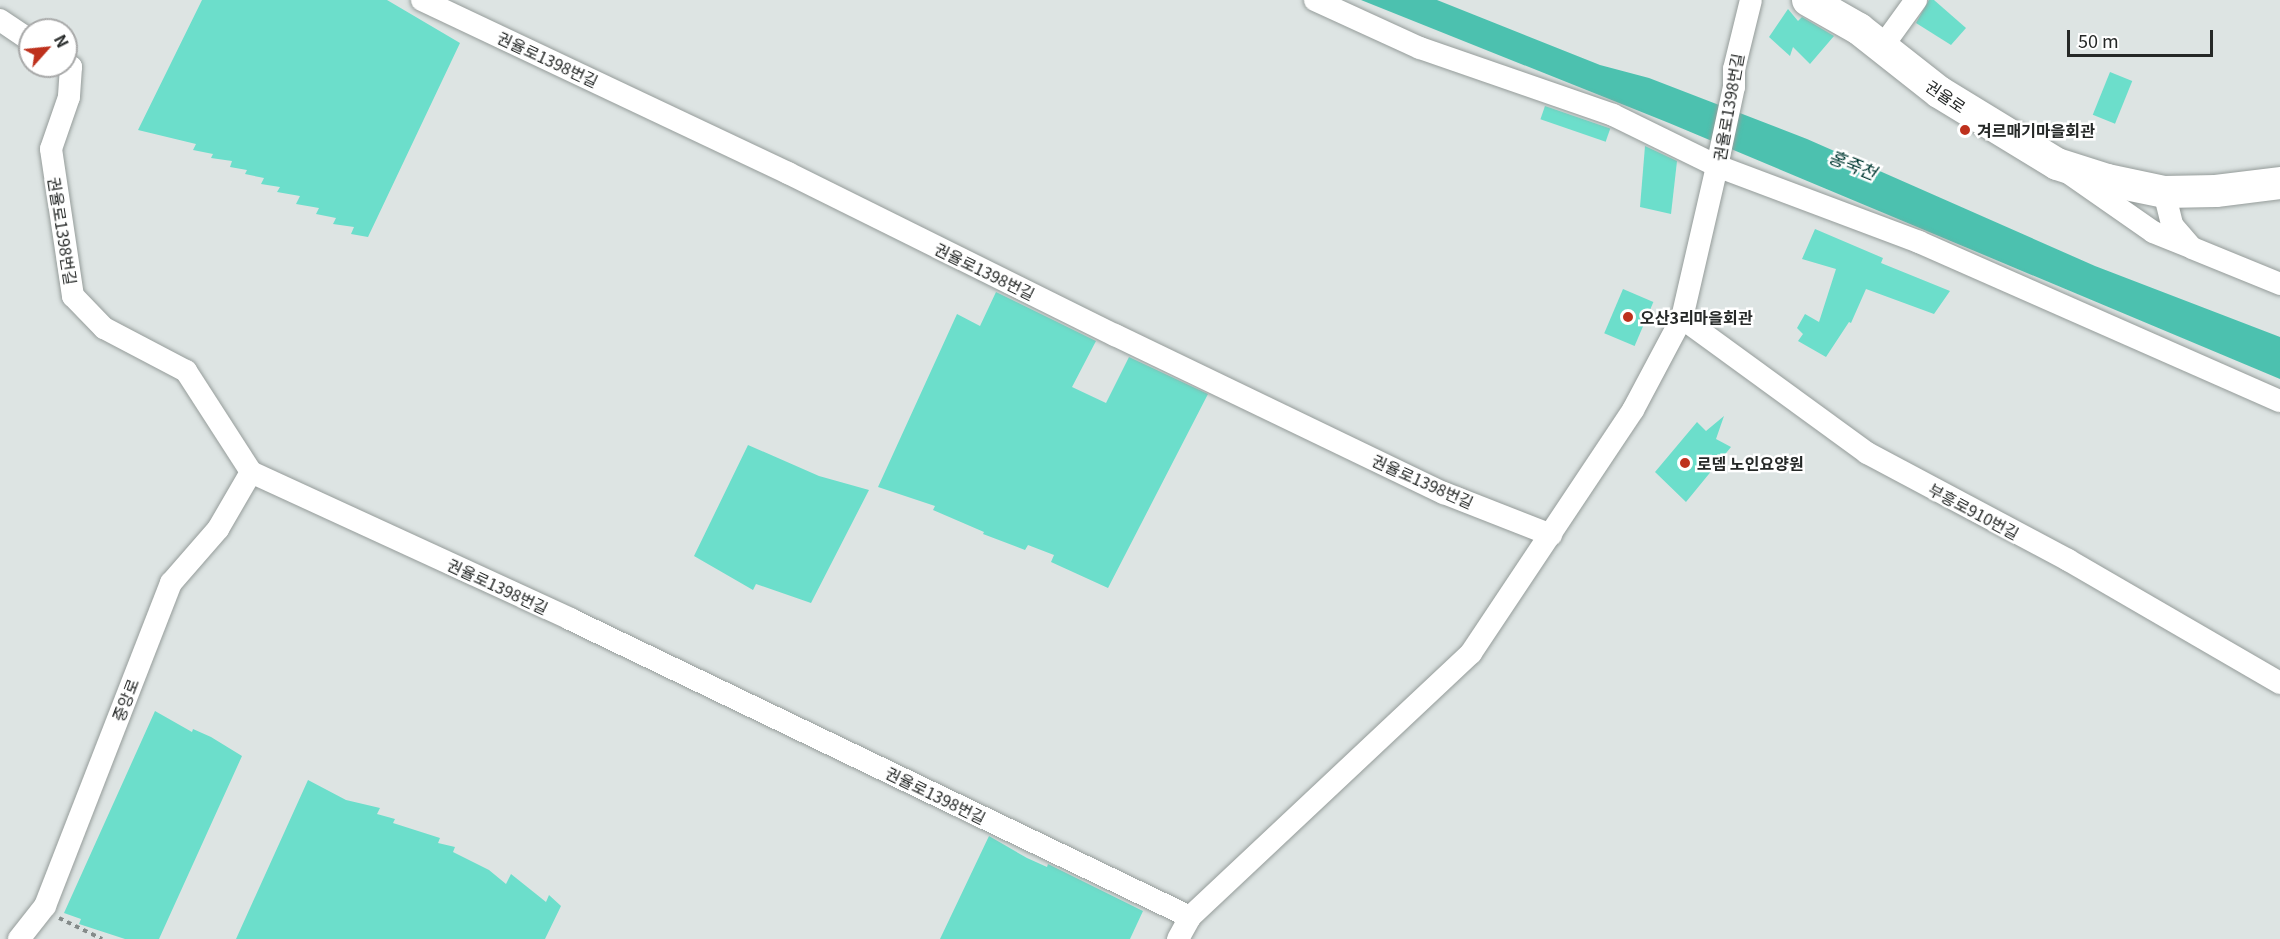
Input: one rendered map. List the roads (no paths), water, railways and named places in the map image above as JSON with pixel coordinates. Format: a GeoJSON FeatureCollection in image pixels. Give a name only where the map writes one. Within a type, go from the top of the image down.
{"type":"FeatureCollection","features":[{"type":"Feature","properties":{"kind":"main road","name":"권율로"},"geometry":{"type":"LineString","coordinates":[[1808,0],[1859,29],[1939,92],[2057,164],[2107,180],[2164,192],[2207,192],[2280,183]]}},
{"type":"Feature","properties":{"kind":"street","name":"권율로1398번길"},"geometry":{"type":"LineString","coordinates":[[422,0],[766,163],[1115,335],[1444,493],[1551,535]]}},
{"type":"Feature","properties":{"kind":"street"},"geometry":{"type":"LineString","coordinates":[[1315,0],[1420,48],[1613,115],[1717,166],[1919,242],[2280,401]]}},
{"type":"Feature","properties":{"kind":"street","name":"권율로1398번길"},"geometry":{"type":"LineString","coordinates":[[1178,939],[1190,917],[1471,653],[1633,410],[1682,318],[1734,87],[1734,69],[1750,0]]}},
{"type":"Feature","properties":{"kind":"street"},"geometry":{"type":"LineString","coordinates":[[1882,47],[1916,0]]}},
{"type":"Feature","properties":{"kind":"street"},"geometry":{"type":"LineString","coordinates":[[0,20],[18,32]]}},
{"type":"Feature","properties":{"kind":"street","name":"권율로1398번길"},"geometry":{"type":"LineString","coordinates":[[70,78],[69,97],[51,148],[73,296],[104,328],[186,371],[251,472],[570,619],[1190,917]]}},
{"type":"Feature","properties":{"kind":"street"},"geometry":{"type":"LineString","coordinates":[[2057,164],[2103,199],[2153,232],[2280,285]]}},
{"type":"Feature","properties":{"kind":"street"},"geometry":{"type":"LineString","coordinates":[[2164,192],[2172,225],[2192,248]]}},
{"type":"Feature","properties":{"kind":"street","name":"부흥로910번길"},"geometry":{"type":"LineString","coordinates":[[1682,318],[1867,453],[2068,561],[2280,683]]}},
{"type":"Feature","properties":{"kind":"street","name":"중앙로"},"geometry":{"type":"LineString","coordinates":[[19,939],[42,910],[171,583],[218,529],[251,472]]}},
{"type":"Feature","properties":{"kind":"water","name":"홍죽천"},"geometry":{"type":"Polygon","coordinates":[[[1361,0],[1437,0],[1600,65],[1649,78],[1807,139],[2095,266],[2280,337],[2280,379],[1669,123],[1361,0]]]}},
{"type":"Feature","properties":{"kind":"place","name":"겨르매기마을회관"},"geometry":{"type":"Point","coordinates":[1965,130]}},
{"type":"Feature","properties":{"kind":"place","name":"오산3리마을회관"},"geometry":{"type":"Point","coordinates":[1628,317]}},
{"type":"Feature","properties":{"kind":"place","name":"로뎀 노인요양원"},"geometry":{"type":"Point","coordinates":[1685,463]}}]}
